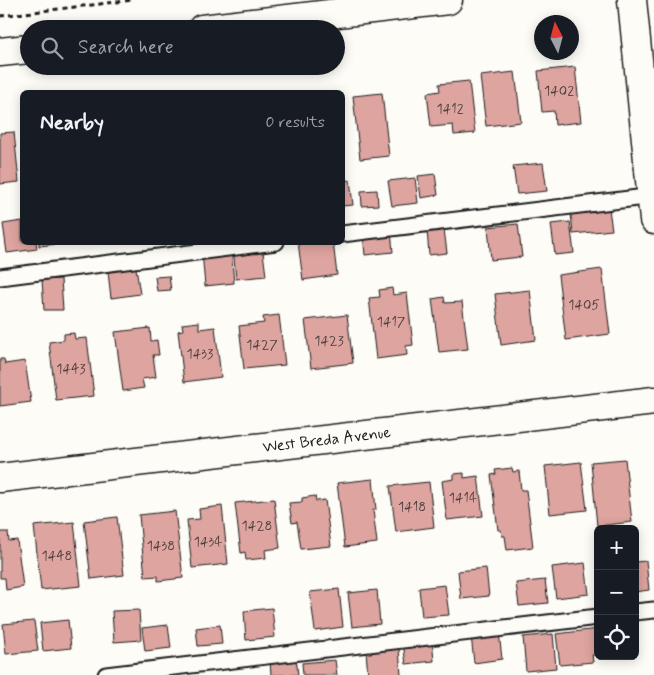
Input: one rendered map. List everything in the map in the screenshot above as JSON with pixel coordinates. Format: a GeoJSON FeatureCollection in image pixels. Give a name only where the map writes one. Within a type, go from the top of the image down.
{"type":"FeatureCollection","features":[{"type":"Feature","properties":{"kind":"street"},"geometry":{"type":"LineString","coordinates":[[278,20],[448,0]]}},
{"type":"Feature","properties":{"kind":"street"},"geometry":{"type":"LineString","coordinates":[[632,0],[653,204]]}},
{"type":"Feature","properties":{"kind":"street"},"geometry":{"type":"LineString","coordinates":[[0,52],[20,50]]}},
{"type":"Feature","properties":{"kind":"street","name":"West Breda Avenue"},"geometry":{"type":"LineString","coordinates":[[0,478],[654,401]]}},
{"type":"Feature","properties":{"kind":"lane"},"geometry":{"type":"LineString","coordinates":[[345,234],[653,204]]}},
{"type":"Feature","properties":{"kind":"lane"},"geometry":{"type":"LineString","coordinates":[[0,277],[252,245]]}},
{"type":"Feature","properties":{"kind":"lane"},"geometry":{"type":"LineString","coordinates":[[639,612],[654,610]]}},
{"type":"Feature","properties":{"kind":"lane"},"geometry":{"type":"LineString","coordinates":[[106,675],[594,617]]}},
{"type":"Feature","properties":{"kind":"path"},"geometry":{"type":"LineString","coordinates":[[0,16],[133,0]]}},
{"type":"Feature","properties":{"kind":"building"},"geometry":{"type":"Polygon","coordinates":[[[575,67],[581,122],[555,125],[554,111],[542,112],[538,71],[575,67]]]}},
{"type":"Feature","properties":{"kind":"building"},"geometry":{"type":"Polygon","coordinates":[[[515,72],[521,122],[486,126],[480,76],[515,72]]]}},
{"type":"Feature","properties":{"kind":"building"},"geometry":{"type":"Polygon","coordinates":[[[469,81],[475,133],[454,135],[453,125],[431,127],[427,93],[440,91],[439,84],[469,81]]]}},
{"type":"Feature","properties":{"kind":"building"},"geometry":{"type":"Polygon","coordinates":[[[382,93],[389,156],[360,159],[353,96],[382,93]]]}},
{"type":"Feature","properties":{"kind":"building"},"geometry":{"type":"Polygon","coordinates":[[[14,132],[19,182],[0,184],[0,133],[14,132]]]}},
{"type":"Feature","properties":{"kind":"building"},"geometry":{"type":"Polygon","coordinates":[[[543,163],[547,191],[517,194],[513,166],[543,163]]]}},
{"type":"Feature","properties":{"kind":"building"},"geometry":{"type":"Polygon","coordinates":[[[435,174],[438,195],[421,198],[418,176],[435,174]]]}},
{"type":"Feature","properties":{"kind":"building"},"geometry":{"type":"Polygon","coordinates":[[[415,178],[418,203],[392,206],[388,181],[415,178]]]}},
{"type":"Feature","properties":{"kind":"building"},"geometry":{"type":"Polygon","coordinates":[[[350,180],[353,205],[345,206],[345,181],[350,180]]]}},
{"type":"Feature","properties":{"kind":"building"},"geometry":{"type":"Polygon","coordinates":[[[377,190],[378,205],[362,206],[361,191],[377,190]]]}},
{"type":"Feature","properties":{"kind":"building"},"geometry":{"type":"Polygon","coordinates":[[[609,209],[612,230],[573,234],[571,213],[609,209]]]}},
{"type":"Feature","properties":{"kind":"building"},"geometry":{"type":"Polygon","coordinates":[[[20,221],[20,245],[36,245],[37,249],[7,253],[3,224],[20,221]]]}},
{"type":"Feature","properties":{"kind":"building"},"geometry":{"type":"Polygon","coordinates":[[[570,222],[574,253],[555,255],[551,224],[570,222]]]}},
{"type":"Feature","properties":{"kind":"building"},"geometry":{"type":"Polygon","coordinates":[[[518,224],[522,257],[491,260],[488,227],[518,224]]]}},
{"type":"Feature","properties":{"kind":"building"},"geometry":{"type":"Polygon","coordinates":[[[444,229],[447,253],[429,255],[427,230],[444,229]]]}},
{"type":"Feature","properties":{"kind":"building"},"geometry":{"type":"Polygon","coordinates":[[[391,231],[393,252],[365,255],[363,234],[391,231]]]}},
{"type":"Feature","properties":{"kind":"building"},"geometry":{"type":"Polygon","coordinates":[[[262,245],[266,276],[236,279],[233,248],[262,245]]]}},
{"type":"Feature","properties":{"kind":"building"},"geometry":{"type":"Polygon","coordinates":[[[298,245],[333,245],[337,275],[303,280],[298,245]]]}},
{"type":"Feature","properties":{"kind":"building"},"geometry":{"type":"Polygon","coordinates":[[[231,249],[234,283],[205,286],[202,252],[231,249]]]}},
{"type":"Feature","properties":{"kind":"building"},"geometry":{"type":"Polygon","coordinates":[[[136,268],[140,294],[111,298],[108,272],[136,268]]]}},
{"type":"Feature","properties":{"kind":"building"},"geometry":{"type":"Polygon","coordinates":[[[602,269],[610,334],[566,340],[558,275],[602,269]]]}},
{"type":"Feature","properties":{"kind":"building"},"geometry":{"type":"Polygon","coordinates":[[[169,276],[171,290],[157,291],[155,277],[169,276]]]}},
{"type":"Feature","properties":{"kind":"building"},"geometry":{"type":"Polygon","coordinates":[[[61,279],[63,310],[44,310],[42,280],[61,279]]]}},
{"type":"Feature","properties":{"kind":"building"},"geometry":{"type":"Polygon","coordinates":[[[392,288],[393,295],[407,293],[413,345],[406,346],[407,355],[376,359],[369,298],[380,297],[379,290],[392,288]]]}},
{"type":"Feature","properties":{"kind":"building"},"geometry":{"type":"Polygon","coordinates":[[[530,290],[536,340],[501,345],[495,294],[530,290]]]}},
{"type":"Feature","properties":{"kind":"building"},"geometry":{"type":"Polygon","coordinates":[[[444,297],[445,303],[462,302],[468,349],[439,352],[432,299],[444,297]]]}},
{"type":"Feature","properties":{"kind":"building"},"geometry":{"type":"Polygon","coordinates":[[[279,315],[285,365],[244,369],[239,326],[264,323],[263,317],[279,315]]]}},
{"type":"Feature","properties":{"kind":"building"},"geometry":{"type":"Polygon","coordinates":[[[347,315],[353,363],[311,368],[305,320],[347,315]]]}},
{"type":"Feature","properties":{"kind":"building"},"geometry":{"type":"Polygon","coordinates":[[[199,322],[199,329],[215,327],[221,377],[184,382],[178,331],[183,330],[182,324],[199,322]]]}},
{"type":"Feature","properties":{"kind":"building"},"geometry":{"type":"Polygon","coordinates":[[[150,328],[151,341],[157,340],[159,355],[153,355],[156,377],[142,379],[144,388],[123,391],[115,332],[150,328]]]}},
{"type":"Feature","properties":{"kind":"building"},"geometry":{"type":"Polygon","coordinates":[[[74,333],[75,339],[87,338],[94,396],[56,400],[49,342],[64,340],[64,334],[74,333]]]}},
{"type":"Feature","properties":{"kind":"building"},"geometry":{"type":"Polygon","coordinates":[[[0,359],[4,359],[5,364],[25,361],[31,402],[0,406],[0,359]]]}},
{"type":"Feature","properties":{"kind":"building"},"geometry":{"type":"Polygon","coordinates":[[[625,459],[632,522],[597,525],[591,462],[625,459]]]}},
{"type":"Feature","properties":{"kind":"building"},"geometry":{"type":"Polygon","coordinates":[[[581,462],[587,510],[550,514],[545,466],[581,462]]]}},
{"type":"Feature","properties":{"kind":"building"},"geometry":{"type":"Polygon","coordinates":[[[512,468],[513,472],[519,471],[521,490],[526,490],[533,547],[507,550],[505,536],[502,536],[501,530],[498,530],[491,475],[496,474],[495,470],[512,468]]]}},
{"type":"Feature","properties":{"kind":"building"},"geometry":{"type":"Polygon","coordinates":[[[464,473],[464,478],[478,476],[483,516],[447,520],[442,481],[454,479],[454,474],[464,473]]]}},
{"type":"Feature","properties":{"kind":"building"},"geometry":{"type":"Polygon","coordinates":[[[373,479],[376,510],[373,510],[377,543],[345,547],[337,483],[373,479]]]}},
{"type":"Feature","properties":{"kind":"building"},"geometry":{"type":"Polygon","coordinates":[[[429,482],[434,527],[396,532],[390,486],[429,482]]]}},
{"type":"Feature","properties":{"kind":"building"},"geometry":{"type":"Polygon","coordinates":[[[315,496],[316,501],[325,500],[331,546],[301,549],[297,522],[292,523],[289,503],[302,502],[302,498],[315,496]]]}},
{"type":"Feature","properties":{"kind":"building"},"geometry":{"type":"Polygon","coordinates":[[[274,499],[280,548],[265,550],[266,558],[246,560],[245,552],[241,553],[235,503],[274,499]]]}},
{"type":"Feature","properties":{"kind":"building"},"geometry":{"type":"Polygon","coordinates":[[[222,506],[228,564],[192,568],[187,520],[200,519],[199,509],[222,506]]]}},
{"type":"Feature","properties":{"kind":"building"},"geometry":{"type":"Polygon","coordinates":[[[175,511],[183,578],[158,581],[158,576],[145,577],[139,515],[175,511]]]}},
{"type":"Feature","properties":{"kind":"building"},"geometry":{"type":"Polygon","coordinates":[[[117,517],[124,575],[91,579],[84,521],[117,517]]]}},
{"type":"Feature","properties":{"kind":"building"},"geometry":{"type":"Polygon","coordinates":[[[74,522],[81,586],[41,590],[34,526],[74,522]]]}},
{"type":"Feature","properties":{"kind":"building"},"geometry":{"type":"Polygon","coordinates":[[[0,532],[8,532],[9,541],[17,540],[23,587],[6,590],[5,578],[0,578],[0,532]]]}},
{"type":"Feature","properties":{"kind":"building"},"geometry":{"type":"Polygon","coordinates":[[[646,561],[649,590],[639,591],[639,562],[646,561]]]}},
{"type":"Feature","properties":{"kind":"building"},"geometry":{"type":"Polygon","coordinates":[[[585,563],[589,594],[556,598],[552,567],[585,563]]]}},
{"type":"Feature","properties":{"kind":"building"},"geometry":{"type":"Polygon","coordinates":[[[486,568],[489,596],[461,599],[458,571],[486,568]]]}},
{"type":"Feature","properties":{"kind":"building"},"geometry":{"type":"Polygon","coordinates":[[[545,580],[548,603],[519,606],[516,583],[545,580]]]}},
{"type":"Feature","properties":{"kind":"building"},"geometry":{"type":"Polygon","coordinates":[[[445,585],[449,615],[422,617],[419,588],[445,585]]]}},
{"type":"Feature","properties":{"kind":"building"},"geometry":{"type":"Polygon","coordinates":[[[339,589],[343,627],[315,631],[310,592],[339,589]]]}},
{"type":"Feature","properties":{"kind":"building"},"geometry":{"type":"Polygon","coordinates":[[[377,590],[380,624],[352,627],[348,593],[377,590]]]}},
{"type":"Feature","properties":{"kind":"building"},"geometry":{"type":"Polygon","coordinates":[[[272,608],[275,637],[246,640],[244,611],[272,608]]]}},
{"type":"Feature","properties":{"kind":"building"},"geometry":{"type":"Polygon","coordinates":[[[139,610],[141,640],[114,642],[112,611],[139,610]]]}},
{"type":"Feature","properties":{"kind":"building"},"geometry":{"type":"Polygon","coordinates":[[[68,620],[71,648],[43,651],[40,623],[68,620]]]}},
{"type":"Feature","properties":{"kind":"building"},"geometry":{"type":"Polygon","coordinates":[[[34,621],[38,651],[6,654],[3,624],[34,621]]]}},
{"type":"Feature","properties":{"kind":"building"},"geometry":{"type":"Polygon","coordinates":[[[168,625],[171,648],[145,651],[142,628],[168,625]]]}},
{"type":"Feature","properties":{"kind":"building"},"geometry":{"type":"Polygon","coordinates":[[[220,625],[222,644],[198,646],[196,628],[220,625]]]}},
{"type":"Feature","properties":{"kind":"building"},"geometry":{"type":"Polygon","coordinates":[[[594,629],[593,662],[560,665],[556,634],[594,629]]]}},
{"type":"Feature","properties":{"kind":"building"},"geometry":{"type":"Polygon","coordinates":[[[499,632],[502,659],[474,663],[471,635],[499,632]]]}},
{"type":"Feature","properties":{"kind":"building"},"geometry":{"type":"Polygon","coordinates":[[[553,634],[556,668],[526,671],[523,637],[553,634]]]}},
{"type":"Feature","properties":{"kind":"building"},"geometry":{"type":"Polygon","coordinates":[[[432,640],[434,661],[406,664],[403,643],[432,640]]]}},
{"type":"Feature","properties":{"kind":"building"},"geometry":{"type":"Polygon","coordinates":[[[399,649],[401,675],[368,675],[366,652],[399,649]]]}},
{"type":"Feature","properties":{"kind":"building"},"geometry":{"type":"Polygon","coordinates":[[[296,658],[298,675],[271,675],[270,661],[296,658]]]}},
{"type":"Feature","properties":{"kind":"building"},"geometry":{"type":"Polygon","coordinates":[[[335,660],[337,675],[303,675],[302,663],[335,660]]]}}]}
